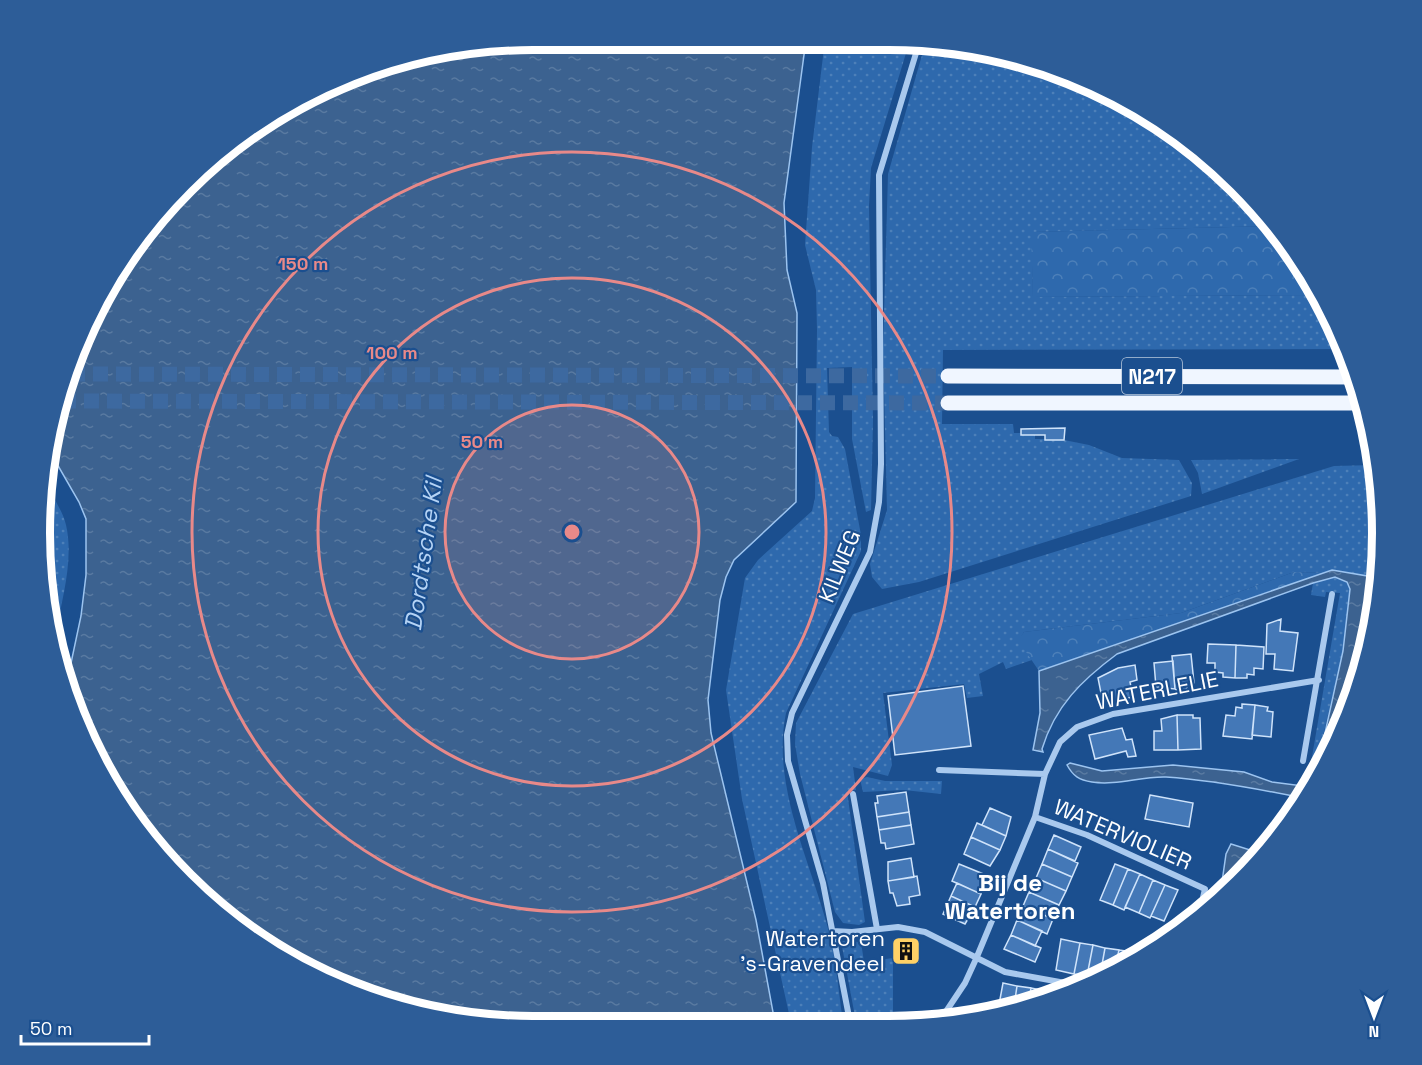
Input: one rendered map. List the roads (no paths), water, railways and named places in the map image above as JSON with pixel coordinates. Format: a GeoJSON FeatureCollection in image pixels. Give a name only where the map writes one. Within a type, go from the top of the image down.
{"type":"FeatureCollection","features":[{"type":"Feature","properties":{"kind":"main road","name":"N217"},"geometry":{"type":"LineString","coordinates":[[948,376],[1347,377]]}},
{"type":"Feature","properties":{"kind":"main road","name":"N217"},"geometry":{"type":"LineString","coordinates":[[948,402],[1355,403]]}},
{"type":"Feature","properties":{"kind":"street","name":"KILWEG"},"geometry":{"type":"LineString","coordinates":[[849,1016],[823,883],[788,761],[788,735],[792,713],[870,552],[872,542],[879,502],[881,464],[879,175],[917,51]]}},
{"type":"Feature","properties":{"kind":"street"},"geometry":{"type":"LineString","coordinates":[[1303,761],[1319,680],[1332,594]]}},
{"type":"Feature","properties":{"kind":"street","name":"WATERLELIE"},"geometry":{"type":"LineString","coordinates":[[976,958],[1035,817],[1045,774],[1060,742],[1077,727],[1090,720],[1216,696],[1319,680]]}},
{"type":"Feature","properties":{"kind":"street"},"geometry":{"type":"LineString","coordinates":[[939,770],[1045,774]]}},
{"type":"Feature","properties":{"kind":"street"},"geometry":{"type":"LineString","coordinates":[[853,794],[877,930]]}},
{"type":"Feature","properties":{"kind":"street","name":"WATERVIOLIER"},"geometry":{"type":"LineString","coordinates":[[1035,817],[1088,835],[1204,889],[1202,901]]}},
{"type":"Feature","properties":{"kind":"street"},"geometry":{"type":"LineString","coordinates":[[832,931],[898,927],[925,932],[1005,972],[1064,983]]}},
{"type":"Feature","properties":{"kind":"street"},"geometry":{"type":"LineString","coordinates":[[946,1012],[964,983],[976,958]]}},
{"type":"Feature","properties":{"kind":"water","name":"Dordtsche Kil"},"geometry":{"type":"Polygon","coordinates":[[[532,50],[805,50],[784,203],[787,270],[797,313],[796,502],[734,560],[726,577],[720,600],[708,700],[711,733],[756,920],[774,1016],[532,1016],[438,1006],[377,990],[319,966],[291,951],[238,916],[191,874],[149,827],[114,774],[86,717],[70,670],[81,616],[86,575],[86,519],[55,461],[59,438],[75,377],[99,319],[114,291],[149,238],[191,191],[238,149],[291,114],[319,99],[377,75],[407,66],[469,54],[532,50]]]}},
{"type":"Feature","properties":{"kind":"water"},"geometry":{"type":"Polygon","coordinates":[[[1332,570],[1370,576],[1352,670],[1336,717],[1322,749],[1343,651],[1350,589],[1347,582],[1335,577],[1117,654],[1071,695],[1054,720],[1042,749],[1043,752],[1033,750],[1040,713],[1039,671],[1332,570]]]}},
{"type":"Feature","properties":{"kind":"water"},"geometry":{"type":"Polygon","coordinates":[[[1070,763],[1102,771],[1173,765],[1244,772],[1272,782],[1301,786],[1294,796],[1252,788],[1166,777],[1101,783],[1080,779],[1067,765],[1070,763]]]}},
{"type":"Feature","properties":{"kind":"water"},"geometry":{"type":"Polygon","coordinates":[[[1231,844],[1253,851],[1222,882],[1222,882],[1226,854],[1231,844]]]}},
{"type":"Feature","properties":{"kind":"tunnel"},"geometry":{"type":"LineString","coordinates":[[76,374],[948,376]]}},
{"type":"Feature","properties":{"kind":"tunnel"},"geometry":{"type":"LineString","coordinates":[[68,401],[948,403]]}},
{"type":"Feature","properties":{"kind":"place","name":"Watertoren 's-Gravendeel"},"geometry":{"type":"Point","coordinates":[906,951]}},
{"type":"Feature","properties":{"kind":"district","name":"Bij de Watertoren"},"geometry":{"type":"Point","coordinates":[1010,896]}}]}
